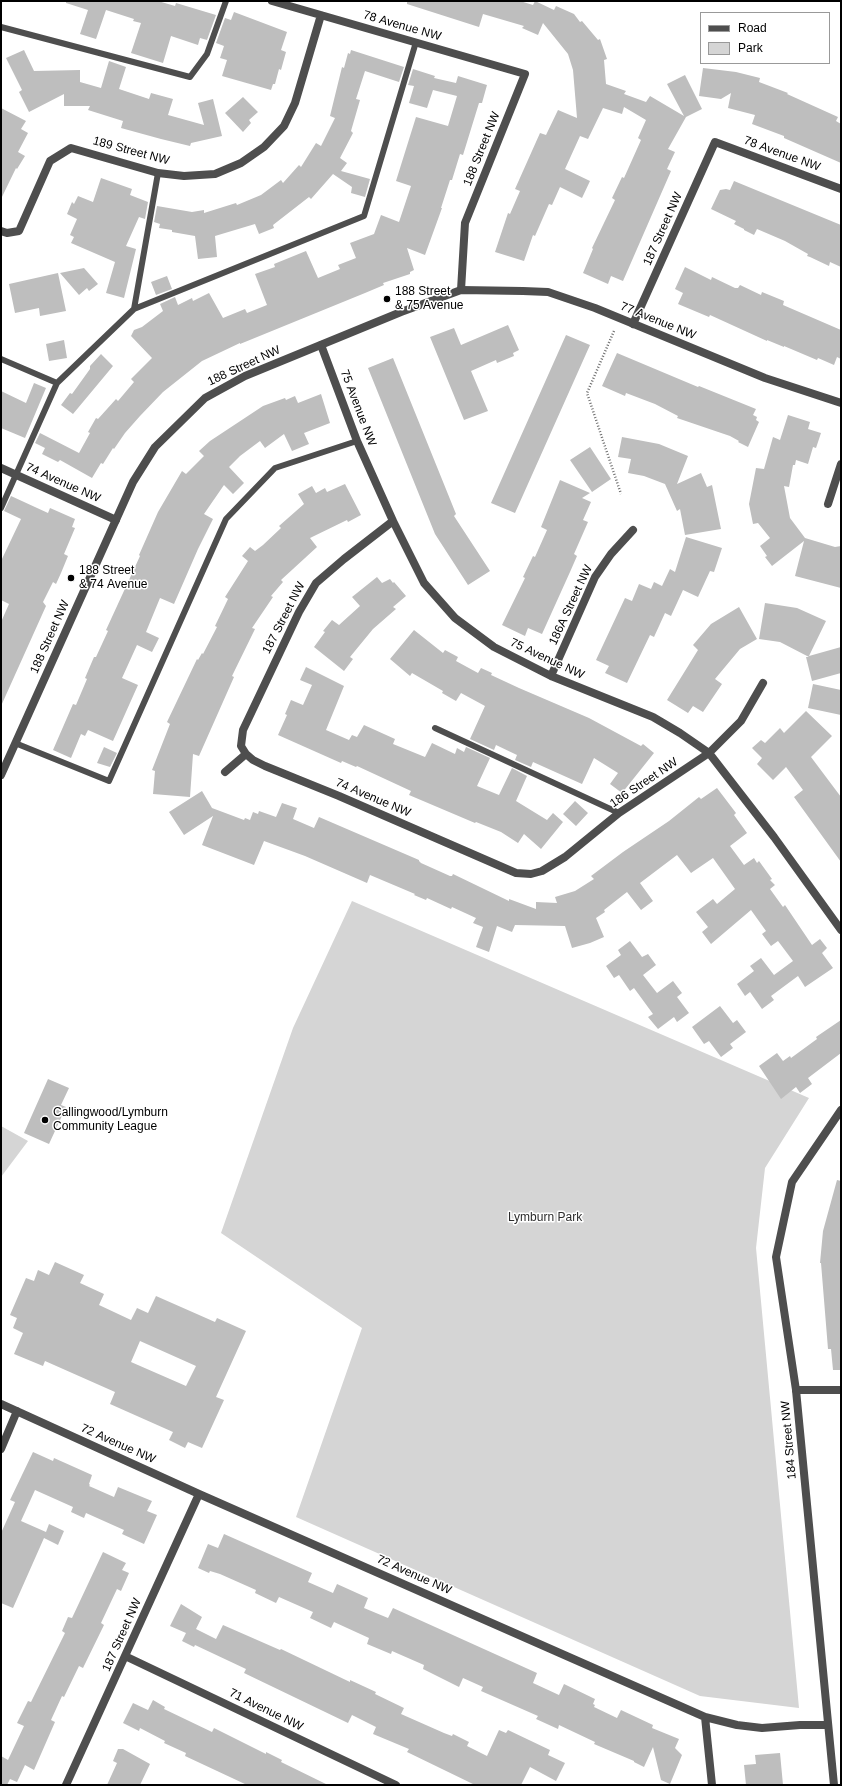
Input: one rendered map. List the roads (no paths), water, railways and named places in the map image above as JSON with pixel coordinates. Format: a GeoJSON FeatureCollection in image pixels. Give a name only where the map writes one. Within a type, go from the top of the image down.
{"type":"FeatureCollection","features":[{"type":"Feature","properties":{"kind":"street","name":"78 Avenue NW"},"geometry":{"type":"LineString","coordinates":[[272,1],[525,74]]}},
{"type":"Feature","properties":{"kind":"street","name":"189 Street NW"},"geometry":{"type":"LineString","coordinates":[[4,232],[19,231],[50,161],[71,148],[158,173],[184,176],[215,174],[241,163],[264,147],[284,126],[294,104],[321,16]]}},
{"type":"Feature","properties":{"kind":"street","name":"188 Street NW"},"geometry":{"type":"LineString","coordinates":[[1,775],[133,482],[155,447],[205,398],[245,376],[401,312],[461,290],[465,223],[525,74]]}},
{"type":"Feature","properties":{"kind":"street","name":"78 Avenue NW"},"geometry":{"type":"LineString","coordinates":[[714,142],[841,189]]}},
{"type":"Feature","properties":{"kind":"street","name":"187 Street NW"},"geometry":{"type":"LineString","coordinates":[[633,324],[714,142]]}},
{"type":"Feature","properties":{"kind":"street","name":"77 Avenue NW"},"geometry":{"type":"LineString","coordinates":[[461,290],[548,292],[595,308],[765,378],[841,403]]}},
{"type":"Feature","properties":{"kind":"street","name":"75 Avenue NW"},"geometry":{"type":"LineString","coordinates":[[321,345],[357,441],[393,521],[424,583],[455,618],[494,647],[551,676],[653,717],[709,753],[774,837],[841,930]]}},
{"type":"Feature","properties":{"kind":"street"},"geometry":{"type":"LineString","coordinates":[[828,504],[841,464]]}},
{"type":"Feature","properties":{"kind":"street","name":"74 Avenue NW"},"geometry":{"type":"LineString","coordinates":[[1,468],[116,520]]}},
{"type":"Feature","properties":{"kind":"street","name":"187 Street NW"},"geometry":{"type":"LineString","coordinates":[[246,754],[241,746],[243,730],[299,612],[316,583],[393,521]]}},
{"type":"Feature","properties":{"kind":"street","name":"186A Street NW"},"geometry":{"type":"LineString","coordinates":[[551,676],[595,577],[611,554],[633,530]]}},
{"type":"Feature","properties":{"kind":"street","name":"186 Street NW"},"geometry":{"type":"LineString","coordinates":[[516,873],[531,874],[542,871],[565,857],[619,813],[709,753],[741,721],[763,684]]}},
{"type":"Feature","properties":{"kind":"street","name":"74 Avenue NW"},"geometry":{"type":"LineString","coordinates":[[246,754],[253,760],[265,766],[339,796],[516,873]]}},
{"type":"Feature","properties":{"kind":"street"},"geometry":{"type":"LineString","coordinates":[[226,772],[246,754]]}},
{"type":"Feature","properties":{"kind":"street","name":"184 Street NW"},"geometry":{"type":"LineString","coordinates":[[834,1785],[796,1390],[776,1257],[792,1182],[841,1110]]}},
{"type":"Feature","properties":{"kind":"street"},"geometry":{"type":"LineString","coordinates":[[796,1390],[841,1390]]}},
{"type":"Feature","properties":{"kind":"street","name":"72 Avenue NW"},"geometry":{"type":"LineString","coordinates":[[1,1404],[199,1494],[705,1717],[738,1725],[762,1728],[800,1725],[828,1725]]}},
{"type":"Feature","properties":{"kind":"street"},"geometry":{"type":"LineString","coordinates":[[1,1449],[17,1411]]}},
{"type":"Feature","properties":{"kind":"street","name":"187 Street NW"},"geometry":{"type":"LineString","coordinates":[[66,1785],[199,1494]]}},
{"type":"Feature","properties":{"kind":"street","name":"71 Avenue NW"},"geometry":{"type":"LineString","coordinates":[[126,1656],[396,1785]]}},
{"type":"Feature","properties":{"kind":"street"},"geometry":{"type":"LineString","coordinates":[[705,1717],[712,1785]]}},
{"type":"Feature","properties":{"kind":"lane"},"geometry":{"type":"LineString","coordinates":[[1,27],[190,77],[207,54],[226,1]]}},
{"type":"Feature","properties":{"kind":"lane"},"geometry":{"type":"LineString","coordinates":[[1,508],[57,383],[134,310],[364,216],[416,42]]}},
{"type":"Feature","properties":{"kind":"lane"},"geometry":{"type":"LineString","coordinates":[[134,310],[158,173]]}},
{"type":"Feature","properties":{"kind":"lane"},"geometry":{"type":"LineString","coordinates":[[1,359],[57,383]]}},
{"type":"Feature","properties":{"kind":"lane"},"geometry":{"type":"LineString","coordinates":[[15,743],[109,781],[226,519],[275,468],[357,441]]}},
{"type":"Feature","properties":{"kind":"lane"},"geometry":{"type":"LineString","coordinates":[[435,728],[619,813]]}},
{"type":"Feature","properties":{"kind":"place","name":"188 Street & 75 Avenue"},"geometry":{"type":"Point","coordinates":[387,299]}},
{"type":"Feature","properties":{"kind":"place","name":"188 Street & 74 Avenue"},"geometry":{"type":"Point","coordinates":[71,578]}},
{"type":"Feature","properties":{"kind":"place","name":"Callingwood/Lymburn Community League"},"geometry":{"type":"Point","coordinates":[45,1120]}},
{"type":"Feature","properties":{"kind":"park label","name":"Lymburn Park"},"geometry":{"type":"Point","coordinates":[545,1218]}}]}
